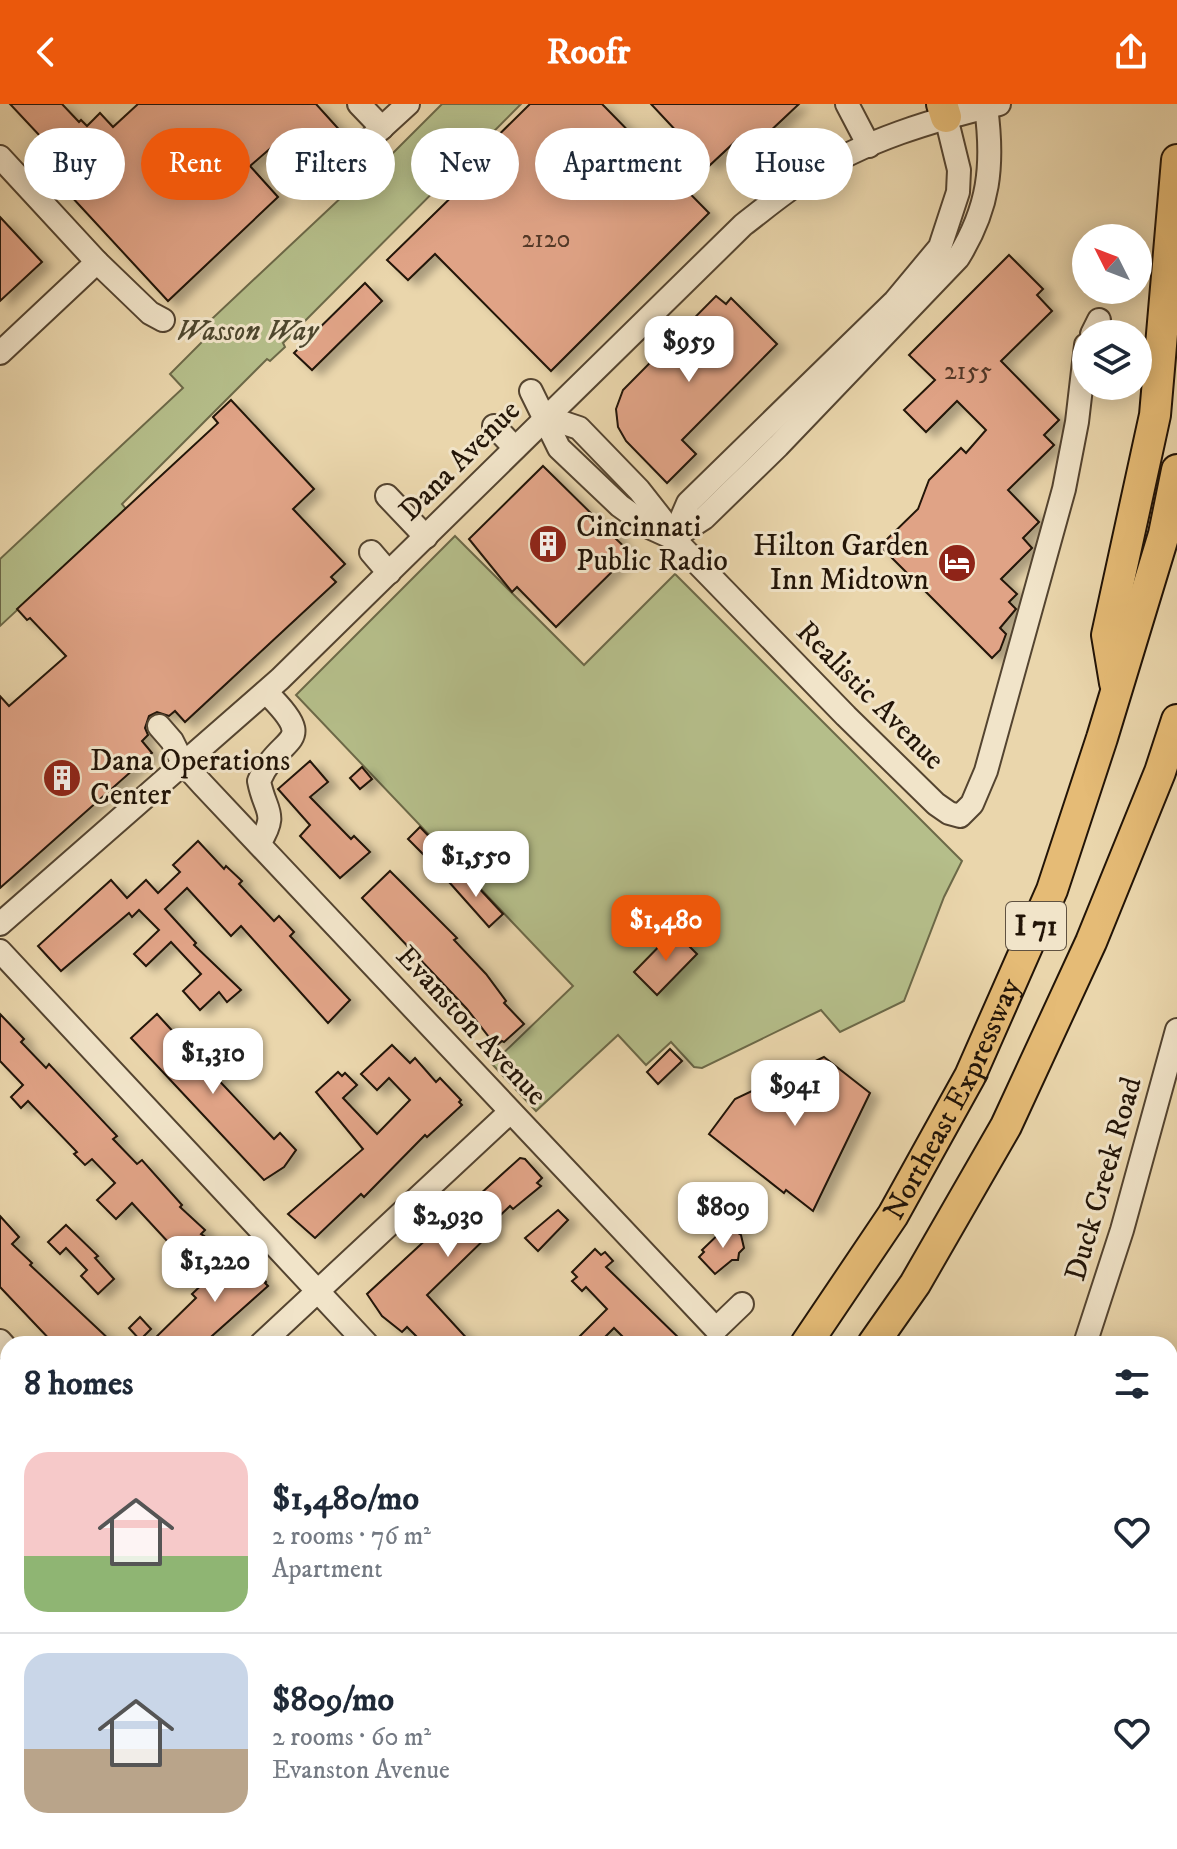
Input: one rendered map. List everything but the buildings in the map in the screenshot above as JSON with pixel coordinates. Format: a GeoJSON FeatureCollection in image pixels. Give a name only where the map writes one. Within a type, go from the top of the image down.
{"type":"FeatureCollection","features":[{"type":"Feature","properties":{"kind":"highway"},"geometry":{"type":"LineString","coordinates":[[1117,690],[1107,635],[1155,415],[1177,160]]}},
{"type":"Feature","properties":{"kind":"highway","name":"Northeast Expressway"},"geometry":{"type":"LineString","coordinates":[[811,1336],[893,1215],[970,1076],[1052,890],[1164,534],[1177,470]]}},
{"type":"Feature","properties":{"kind":"highway","name":"Northeast Expressway"},"geometry":{"type":"LineString","coordinates":[[879,1336],[915,1284],[1006,1126],[1091,942],[1160,772],[1177,720]]}},
{"type":"Feature","properties":{"kind":"street"},"geometry":{"type":"LineString","coordinates":[[359,104],[382,128],[408,104]]}},
{"type":"Feature","properties":{"kind":"street"},"geometry":{"type":"LineString","coordinates":[[847,104],[869,146]]}},
{"type":"Feature","properties":{"kind":"street"},"geometry":{"type":"LineString","coordinates":[[673,538],[704,518],[778,446],[958,258],[974,231],[986,197],[993,106]]}},
{"type":"Feature","properties":{"kind":"street","name":"Dana Avenue"},"geometry":{"type":"LineString","coordinates":[[0,924],[266,692],[743,225],[808,177],[944,110],[993,106]]}},
{"type":"Feature","properties":{"kind":"street"},"geometry":{"type":"LineString","coordinates":[[673,538],[688,503],[895,301],[940,247],[958,192],[959,170],[944,110]]}},
{"type":"Feature","properties":{"kind":"street"},"geometry":{"type":"LineString","coordinates":[[0,157],[97,262],[150,313],[163,320]]}},
{"type":"Feature","properties":{"kind":"street"},"geometry":{"type":"LineString","coordinates":[[0,353],[97,262]]}},
{"type":"Feature","properties":{"kind":"street"},"geometry":{"type":"LineString","coordinates":[[531,391],[546,417]]}},
{"type":"Feature","properties":{"kind":"street","name":"Realistic Avenue"},"geometry":{"type":"LineString","coordinates":[[546,417],[579,428],[639,490],[673,538],[846,716],[936,804],[960,816],[972,804],[986,771],[1064,489],[1080,400]]}},
{"type":"Feature","properties":{"kind":"street"},"geometry":{"type":"LineString","coordinates":[[494,426],[515,448]]}},
{"type":"Feature","properties":{"kind":"street"},"geometry":{"type":"LineString","coordinates":[[387,496],[426,537]]}},
{"type":"Feature","properties":{"kind":"street"},"geometry":{"type":"LineString","coordinates":[[371,552],[389,573]]}},
{"type":"Feature","properties":{"kind":"street"},"geometry":{"type":"LineString","coordinates":[[259,844],[270,826],[270,813],[259,781],[265,767],[292,740],[294,726],[288,714],[266,692]]}},
{"type":"Feature","properties":{"kind":"street","name":"Evanston Avenue"},"geometry":{"type":"LineString","coordinates":[[159,726],[172,741],[183,763],[716,1329],[742,1304]]}},
{"type":"Feature","properties":{"kind":"street"},"geometry":{"type":"LineString","coordinates":[[0,951],[359,1336]]}},
{"type":"Feature","properties":{"kind":"street","name":"Duck Creek Road"},"geometry":{"type":"LineString","coordinates":[[1088,1336],[1171,1077],[1177,1030]]}},
{"type":"Feature","properties":{"kind":"street"},"geometry":{"type":"LineString","coordinates":[[269,1336],[510,1112]]}},
{"type":"Feature","properties":{"kind":"green space","name":"Wasson Way"},"geometry":{"type":"Polygon","coordinates":[[[442,104],[521,104],[497,128],[418,128],[442,104]]]}},
{"type":"Feature","properties":{"kind":"green space","name":"Wasson Way"},"geometry":{"type":"Polygon","coordinates":[[[411,135],[411,200],[425,200],[283,343],[285,347],[270,361],[267,359],[122,504],[126,509],[0,626],[0,559],[183,388],[170,374],[205,339],[199,331],[339,200],[395,200],[395,151],[411,135]]]}},
{"type":"Feature","properties":{"kind":"green space"},"geometry":{"type":"Polygon","coordinates":[[[455,536],[584,665],[675,574],[962,861],[944,897],[904,1001],[840,1032],[821,1010],[702,1068],[694,1067],[671,1042],[646,1065],[618,1035],[536,1111],[492,1064],[573,986],[296,695],[455,536]]]}},
{"type":"Feature","properties":{"kind":"place","name":"Cincinnati Public Radio"},"geometry":{"type":"Point","coordinates":[548,544]}},
{"type":"Feature","properties":{"kind":"place","name":"Hilton Garden Inn Midtown"},"geometry":{"type":"Point","coordinates":[957,563]}},
{"type":"Feature","properties":{"kind":"place","name":"Dana Operations Center"},"geometry":{"type":"Point","coordinates":[62,778]}}]}
